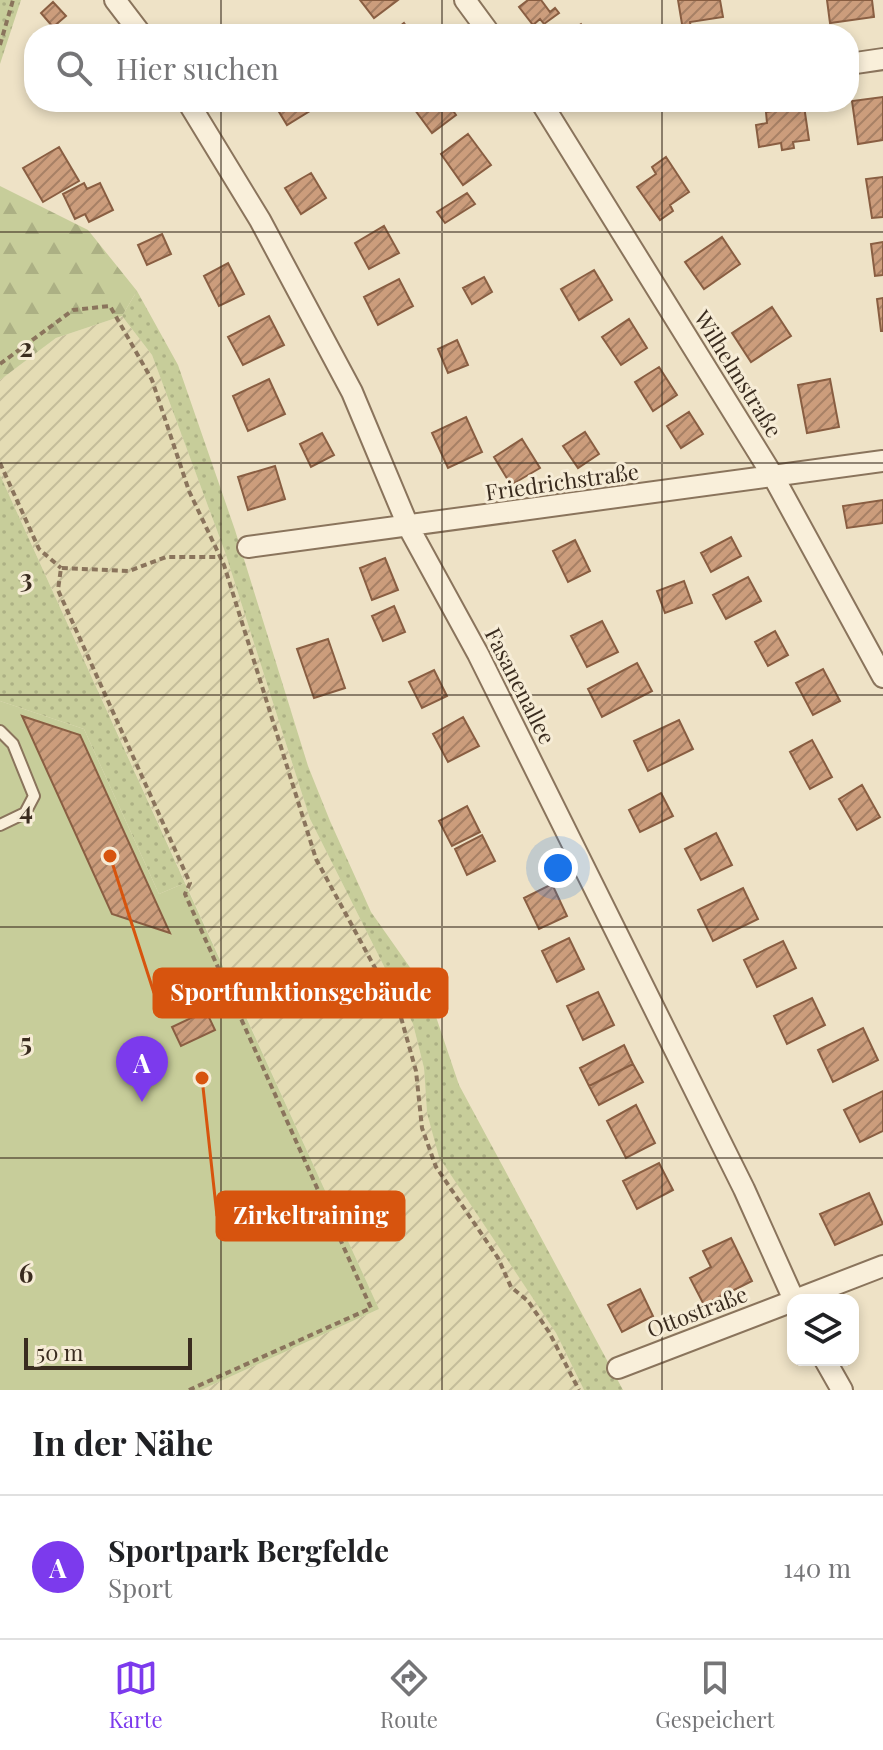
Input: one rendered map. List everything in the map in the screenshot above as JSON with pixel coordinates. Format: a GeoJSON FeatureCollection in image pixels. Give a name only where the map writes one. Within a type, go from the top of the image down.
{"type":"FeatureCollection","features":[{"type":"Feature","properties":{"kind":"street"},"geometry":{"type":"LineString","coordinates":[[115,0],[133,24]]}},
{"type":"Feature","properties":{"kind":"street"},"geometry":{"type":"LineString","coordinates":[[465,0],[483,24]]}},
{"type":"Feature","properties":{"kind":"street"},"geometry":{"type":"LineString","coordinates":[[859,63],[883,59]]}},
{"type":"Feature","properties":{"kind":"street","name":"Fasanenallee"},"geometry":{"type":"LineString","coordinates":[[194,112],[260,220],[352,392],[409,528],[478,654],[744,1189],[791,1294]]}},
{"type":"Feature","properties":{"kind":"street","name":"Wilhelmstraße"},"geometry":{"type":"LineString","coordinates":[[552,112],[773,476],[883,677]]}},
{"type":"Feature","properties":{"kind":"street","name":"Friedrichstraße"},"geometry":{"type":"LineString","coordinates":[[248,547],[409,528],[883,461]]}},
{"type":"Feature","properties":{"kind":"street","name":"Ottostraße"},"geometry":{"type":"LineString","coordinates":[[810,1294],[883,1266]]}},
{"type":"Feature","properties":{"kind":"street","name":"Ottostraße"},"geometry":{"type":"LineString","coordinates":[[618,1368],[787,1303]]}},
{"type":"Feature","properties":{"kind":"street"},"geometry":{"type":"LineString","coordinates":[[828,1366],[842,1390]]}},
{"type":"Feature","properties":{"kind":"lane"},"geometry":{"type":"LineString","coordinates":[[0,731],[13,744],[34,796],[25,813],[0,825]]}},
{"type":"Feature","properties":{"kind":"path"},"geometry":{"type":"LineString","coordinates":[[0,45],[13,0]]}},
{"type":"Feature","properties":{"kind":"path"},"geometry":{"type":"LineString","coordinates":[[0,364],[73,310],[110,306],[152,380],[189,491],[220,557],[316,859],[400,1014],[408,1038],[422,1128],[436,1167],[498,1258],[511,1287],[528,1301],[549,1332],[579,1390]]}},
{"type":"Feature","properties":{"kind":"path"},"geometry":{"type":"LineString","coordinates":[[0,463],[39,549],[61,568],[129,571],[166,557],[220,557]]}},
{"type":"Feature","properties":{"kind":"path"},"geometry":{"type":"LineString","coordinates":[[61,568],[58,590],[190,883],[185,894],[371,1308],[189,1390]]}},
{"type":"Feature","properties":{"kind":"shaded area"},"geometry":{"type":"Polygon","coordinates":[[[122,316],[152,355],[225,552],[310,819],[413,1024],[424,1068],[427,1113],[556,1333],[584,1390],[201,1390],[379,1309],[0,475],[0,380],[56,338],[122,316]]]}},
{"type":"Feature","properties":{"kind":"green space"},"geometry":{"type":"Polygon","coordinates":[[[0,0],[21,0],[0,64],[0,0]]]}},
{"type":"Feature","properties":{"kind":"green space"},"geometry":{"type":"Polygon","coordinates":[[[0,186],[88,230],[137,291],[122,316],[56,338],[0,380],[0,186]]]}},
{"type":"Feature","properties":{"kind":"green space"},"geometry":{"type":"Polygon","coordinates":[[[137,291],[178,365],[235,530],[308,766],[330,821],[371,912],[428,993],[459,1085],[623,1390],[584,1390],[556,1333],[439,1157],[427,1113],[424,1068],[413,1024],[310,819],[225,552],[152,355],[122,316],[137,291]]]}},
{"type":"Feature","properties":{"kind":"green space"},"geometry":{"type":"Polygon","coordinates":[[[0,475],[185,883],[159,894],[84,729],[0,701],[0,475]]]}},
{"type":"Feature","properties":{"kind":"green space"},"geometry":{"type":"Polygon","coordinates":[[[0,701],[84,729],[159,894],[185,883],[379,1309],[201,1390],[0,1390],[0,701]]]}},
{"type":"Feature","properties":{"kind":"building"},"geometry":{"type":"Polygon","coordinates":[[[360,0],[398,0],[374,18],[360,0]]]}},
{"type":"Feature","properties":{"kind":"building"},"geometry":{"type":"Polygon","coordinates":[[[528,0],[541,0],[550,12],[555,8],[559,13],[544,24],[540,19],[532,24],[519,7],[528,0]]]}},
{"type":"Feature","properties":{"kind":"building"},"geometry":{"type":"Polygon","coordinates":[[[678,0],[720,0],[723,17],[682,24],[678,0]]]}},
{"type":"Feature","properties":{"kind":"building"},"geometry":{"type":"Polygon","coordinates":[[[827,0],[872,0],[874,17],[830,23],[827,0]]]}},
{"type":"Feature","properties":{"kind":"building"},"geometry":{"type":"Polygon","coordinates":[[[53,2],[66,16],[57,24],[50,24],[41,13],[53,2]]]}},
{"type":"Feature","properties":{"kind":"building"},"geometry":{"type":"Polygon","coordinates":[[[883,97],[883,140],[858,144],[854,112],[859,112],[859,100],[883,97]]]}},
{"type":"Feature","properties":{"kind":"building"},"geometry":{"type":"Polygon","coordinates":[[[279,112],[308,112],[287,125],[279,112]]]}},
{"type":"Feature","properties":{"kind":"building"},"geometry":{"type":"Polygon","coordinates":[[[416,112],[454,112],[456,115],[432,133],[416,112]]]}},
{"type":"Feature","properties":{"kind":"building"},"geometry":{"type":"Polygon","coordinates":[[[766,112],[805,112],[809,140],[793,142],[794,148],[782,150],[781,143],[759,147],[756,125],[767,123],[766,112]]]}},
{"type":"Feature","properties":{"kind":"building"},"geometry":{"type":"Polygon","coordinates":[[[468,134],[491,165],[463,185],[441,154],[468,134]]]}},
{"type":"Feature","properties":{"kind":"building"},"geometry":{"type":"Polygon","coordinates":[[[59,147],[79,181],[43,202],[23,168],[59,147]]]}},
{"type":"Feature","properties":{"kind":"building"},"geometry":{"type":"Polygon","coordinates":[[[666,157],[689,192],[670,205],[673,211],[660,220],[637,187],[656,174],[652,167],[666,157]]]}},
{"type":"Feature","properties":{"kind":"building"},"geometry":{"type":"Polygon","coordinates":[[[311,173],[326,198],[301,214],[285,188],[311,173]]]}},
{"type":"Feature","properties":{"kind":"building"},"geometry":{"type":"Polygon","coordinates":[[[883,177],[883,217],[872,218],[866,179],[883,177]]]}},
{"type":"Feature","properties":{"kind":"building"},"geometry":{"type":"Polygon","coordinates":[[[84,183],[87,189],[100,183],[113,210],[89,222],[85,214],[75,219],[63,194],[84,183]]]}},
{"type":"Feature","properties":{"kind":"building"},"geometry":{"type":"Polygon","coordinates":[[[467,193],[475,204],[445,223],[437,212],[467,193]]]}},
{"type":"Feature","properties":{"kind":"building"},"geometry":{"type":"Polygon","coordinates":[[[384,226],[399,253],[369,269],[355,243],[384,226]]]}},
{"type":"Feature","properties":{"kind":"building"},"geometry":{"type":"Polygon","coordinates":[[[162,234],[171,254],[147,265],[138,245],[162,234]]]}},
{"type":"Feature","properties":{"kind":"building"},"geometry":{"type":"Polygon","coordinates":[[[722,237],[740,264],[704,289],[685,262],[722,237]]]}},
{"type":"Feature","properties":{"kind":"building"},"geometry":{"type":"Polygon","coordinates":[[[883,242],[883,275],[875,276],[871,244],[883,242]]]}},
{"type":"Feature","properties":{"kind":"building"},"geometry":{"type":"Polygon","coordinates":[[[228,263],[244,294],[219,306],[204,276],[228,263]]]}},
{"type":"Feature","properties":{"kind":"building"},"geometry":{"type":"Polygon","coordinates":[[[594,270],[612,300],[579,320],[561,289],[594,270]]]}},
{"type":"Feature","properties":{"kind":"building"},"geometry":{"type":"Polygon","coordinates":[[[484,277],[492,292],[472,304],[463,288],[484,277]]]}},
{"type":"Feature","properties":{"kind":"building"},"geometry":{"type":"Polygon","coordinates":[[[399,279],[413,306],[378,325],[364,297],[399,279]]]}},
{"type":"Feature","properties":{"kind":"building"},"geometry":{"type":"Polygon","coordinates":[[[883,298],[883,331],[881,331],[877,299],[883,298]]]}},
{"type":"Feature","properties":{"kind":"building"},"geometry":{"type":"Polygon","coordinates":[[[772,307],[791,336],[751,362],[732,333],[772,307]]]}},
{"type":"Feature","properties":{"kind":"building"},"geometry":{"type":"Polygon","coordinates":[[[269,316],[284,345],[243,365],[228,337],[269,316]]]}},
{"type":"Feature","properties":{"kind":"building"},"geometry":{"type":"Polygon","coordinates":[[[629,319],[647,348],[621,365],[602,337],[629,319]]]}},
{"type":"Feature","properties":{"kind":"building"},"geometry":{"type":"Polygon","coordinates":[[[457,340],[468,365],[448,373],[438,349],[457,340]]]}},
{"type":"Feature","properties":{"kind":"building"},"geometry":{"type":"Polygon","coordinates":[[[659,367],[677,395],[653,411],[635,382],[659,367]]]}},
{"type":"Feature","properties":{"kind":"building"},"geometry":{"type":"Polygon","coordinates":[[[269,379],[285,414],[248,431],[233,396],[269,379]]]}},
{"type":"Feature","properties":{"kind":"building"},"geometry":{"type":"Polygon","coordinates":[[[830,379],[839,427],[807,433],[798,385],[830,379]]]}},
{"type":"Feature","properties":{"kind":"building"},"geometry":{"type":"Polygon","coordinates":[[[689,412],[703,434],[681,448],[667,426],[689,412]]]}},
{"type":"Feature","properties":{"kind":"building"},"geometry":{"type":"Polygon","coordinates":[[[466,417],[482,452],[448,468],[432,433],[466,417]]]}},
{"type":"Feature","properties":{"kind":"building"},"geometry":{"type":"Polygon","coordinates":[[[585,432],[599,454],[578,468],[563,446],[585,432]]]}},
{"type":"Feature","properties":{"kind":"building"},"geometry":{"type":"Polygon","coordinates":[[[322,433],[334,455],[311,467],[300,444],[322,433]]]}},
{"type":"Feature","properties":{"kind":"building"},"geometry":{"type":"Polygon","coordinates":[[[522,439],[540,468],[511,485],[494,457],[522,439]]]}},
{"type":"Feature","properties":{"kind":"building"},"geometry":{"type":"Polygon","coordinates":[[[275,466],[285,499],[248,510],[238,477],[275,466]]]}},
{"type":"Feature","properties":{"kind":"building"},"geometry":{"type":"Polygon","coordinates":[[[883,500],[883,523],[847,528],[843,506],[883,500]]]}},
{"type":"Feature","properties":{"kind":"building"},"geometry":{"type":"Polygon","coordinates":[[[731,537],[741,556],[711,572],[701,553],[731,537]]]}},
{"type":"Feature","properties":{"kind":"building"},"geometry":{"type":"Polygon","coordinates":[[[575,540],[590,571],[568,582],[553,551],[575,540]]]}},
{"type":"Feature","properties":{"kind":"building"},"geometry":{"type":"Polygon","coordinates":[[[385,558],[398,590],[372,600],[360,568],[385,558]]]}},
{"type":"Feature","properties":{"kind":"building"},"geometry":{"type":"Polygon","coordinates":[[[748,577],[761,601],[726,619],[713,595],[748,577]]]}},
{"type":"Feature","properties":{"kind":"building"},"geometry":{"type":"Polygon","coordinates":[[[684,581],[692,603],[665,613],[657,591],[684,581]]]}},
{"type":"Feature","properties":{"kind":"building"},"geometry":{"type":"Polygon","coordinates":[[[394,606],[405,632],[383,641],[372,616],[394,606]]]}},
{"type":"Feature","properties":{"kind":"building"},"geometry":{"type":"Polygon","coordinates":[[[602,621],[618,652],[587,667],[571,636],[602,621]]]}},
{"type":"Feature","properties":{"kind":"building"},"geometry":{"type":"Polygon","coordinates":[[[775,631],[788,655],[768,666],[755,642],[775,631]]]}},
{"type":"Feature","properties":{"kind":"building"},"geometry":{"type":"Polygon","coordinates":[[[328,639],[345,688],[314,698],[297,649],[328,639]]]}},
{"type":"Feature","properties":{"kind":"building"},"geometry":{"type":"Polygon","coordinates":[[[637,663],[652,691],[602,717],[588,689],[637,663]]]}},
{"type":"Feature","properties":{"kind":"building"},"geometry":{"type":"Polygon","coordinates":[[[823,669],[840,701],[813,715],[796,683],[823,669]]]}},
{"type":"Feature","properties":{"kind":"building"},"geometry":{"type":"Polygon","coordinates":[[[434,670],[447,696],[422,708],[409,682],[434,670]]]}},
{"type":"Feature","properties":{"kind":"building"},"geometry":{"type":"Polygon","coordinates":[[[22,716],[80,735],[170,933],[112,914],[22,716]]]}},
{"type":"Feature","properties":{"kind":"building"},"geometry":{"type":"Polygon","coordinates":[[[463,717],[479,746],[448,762],[433,734],[463,717]]]}},
{"type":"Feature","properties":{"kind":"building"},"geometry":{"type":"Polygon","coordinates":[[[679,720],[693,749],[648,771],[634,741],[679,720]]]}},
{"type":"Feature","properties":{"kind":"building"},"geometry":{"type":"Polygon","coordinates":[[[812,740],[832,777],[810,789],[790,752],[812,740]]]}},
{"type":"Feature","properties":{"kind":"building"},"geometry":{"type":"Polygon","coordinates":[[[862,785],[880,817],[857,830],[839,799],[862,785]]]}},
{"type":"Feature","properties":{"kind":"building"},"geometry":{"type":"Polygon","coordinates":[[[661,793],[673,816],[640,832],[629,810],[661,793]]]}},
{"type":"Feature","properties":{"kind":"building"},"geometry":{"type":"Polygon","coordinates":[[[467,806],[480,832],[452,846],[439,821],[467,806]]]}},
{"type":"Feature","properties":{"kind":"building"},"geometry":{"type":"Polygon","coordinates":[[[716,833],[732,865],[701,880],[685,849],[716,833]]]}},
{"type":"Feature","properties":{"kind":"building"},"geometry":{"type":"Polygon","coordinates":[[[482,835],[495,861],[467,875],[455,849],[482,835]]]}},
{"type":"Feature","properties":{"kind":"building"},"geometry":{"type":"Polygon","coordinates":[[[552,884],[567,916],[539,929],[524,898],[552,884]]]}},
{"type":"Feature","properties":{"kind":"building"},"geometry":{"type":"Polygon","coordinates":[[[743,888],[758,919],[713,941],[698,910],[743,888]]]}},
{"type":"Feature","properties":{"kind":"building"},"geometry":{"type":"Polygon","coordinates":[[[569,938],[584,969],[557,982],[542,951],[569,938]]]}},
{"type":"Feature","properties":{"kind":"building"},"geometry":{"type":"Polygon","coordinates":[[[783,941],[796,968],[757,987],[744,960],[783,941]]]}},
{"type":"Feature","properties":{"kind":"building"},"geometry":{"type":"Polygon","coordinates":[[[598,992],[614,1025],[583,1040],[567,1006],[598,992]]]}},
{"type":"Feature","properties":{"kind":"building"},"geometry":{"type":"Polygon","coordinates":[[[812,998],[825,1025],[787,1044],[774,1016],[812,998]]]}},
{"type":"Feature","properties":{"kind":"building"},"geometry":{"type":"Polygon","coordinates":[[[206,1011],[215,1030],[181,1046],[172,1027],[206,1011]]]}},
{"type":"Feature","properties":{"kind":"building"},"geometry":{"type":"Polygon","coordinates":[[[863,1028],[878,1060],[833,1082],[818,1050],[863,1028]]]}},
{"type":"Feature","properties":{"kind":"building"},"geometry":{"type":"Polygon","coordinates":[[[624,1045],[633,1064],[589,1086],[580,1068],[624,1045]]]}},
{"type":"Feature","properties":{"kind":"building"},"geometry":{"type":"Polygon","coordinates":[[[633,1064],[643,1082],[599,1105],[589,1086],[633,1064]]]}},
{"type":"Feature","properties":{"kind":"building"},"geometry":{"type":"Polygon","coordinates":[[[883,1091],[883,1131],[860,1142],[844,1110],[883,1091]]]}},
{"type":"Feature","properties":{"kind":"building"},"geometry":{"type":"Polygon","coordinates":[[[636,1105],[655,1143],[626,1158],[607,1121],[636,1105]]]}},
{"type":"Feature","properties":{"kind":"building"},"geometry":{"type":"Polygon","coordinates":[[[659,1163],[673,1190],[637,1209],[623,1181],[659,1163]]]}},
{"type":"Feature","properties":{"kind":"building"},"geometry":{"type":"Polygon","coordinates":[[[869,1193],[883,1224],[835,1245],[820,1214],[869,1193]]]}},
{"type":"Feature","properties":{"kind":"building"},"geometry":{"type":"Polygon","coordinates":[[[731,1238],[752,1281],[704,1305],[690,1278],[711,1267],[703,1251],[731,1238]]]}},
{"type":"Feature","properties":{"kind":"building"},"geometry":{"type":"Polygon","coordinates":[[[640,1289],[653,1316],[622,1332],[608,1305],[640,1289]]]}},
{"type":"Feature","properties":{"kind":"place","name":"Sportfunktionsgebäude"},"geometry":{"type":"Point","coordinates":[110,856]}},
{"type":"Feature","properties":{"kind":"place","name":"Zirkeltraining"},"geometry":{"type":"Point","coordinates":[202,1078]}},
{"type":"Feature","properties":{"kind":"place","name":"Sportpark Bergfelde"},"geometry":{"type":"Point","coordinates":[142,1102]}}]}
